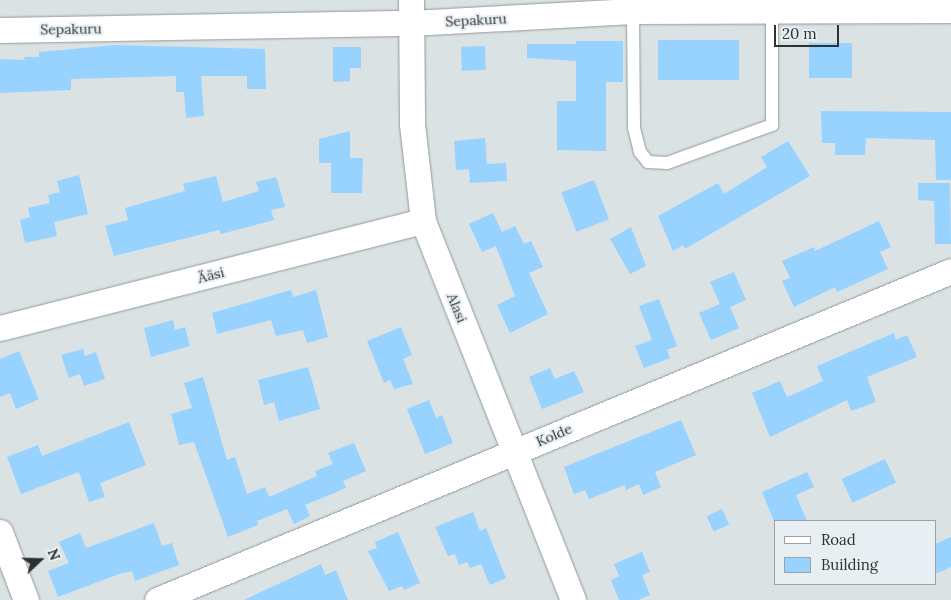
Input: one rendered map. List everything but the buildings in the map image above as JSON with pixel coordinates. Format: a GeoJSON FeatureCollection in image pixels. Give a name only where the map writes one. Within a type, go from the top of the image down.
{"type":"FeatureCollection","features":[{"type":"Feature","properties":{"kind":"street","name":"Sepakuru"},"geometry":{"type":"LineString","coordinates":[[0,30],[411,12],[633,11],[772,13],[951,10]]}},
{"type":"Feature","properties":{"kind":"street","name":"Alasi"},"geometry":{"type":"LineString","coordinates":[[411,12],[412,124],[423,221],[573,600]]}},
{"type":"Feature","properties":{"kind":"street","name":"Ääsi"},"geometry":{"type":"LineString","coordinates":[[0,328],[423,221]]}},
{"type":"Feature","properties":{"kind":"street","name":"Kolde"},"geometry":{"type":"LineString","coordinates":[[157,600],[951,271]]}},
{"type":"Feature","properties":{"kind":"street"},"geometry":{"type":"LineString","coordinates":[[0,532],[26,600]]}},
{"type":"Feature","properties":{"kind":"lane"},"geometry":{"type":"LineString","coordinates":[[633,11],[636,136],[640,152],[648,162],[668,163],[772,125],[772,13]]}}]}
